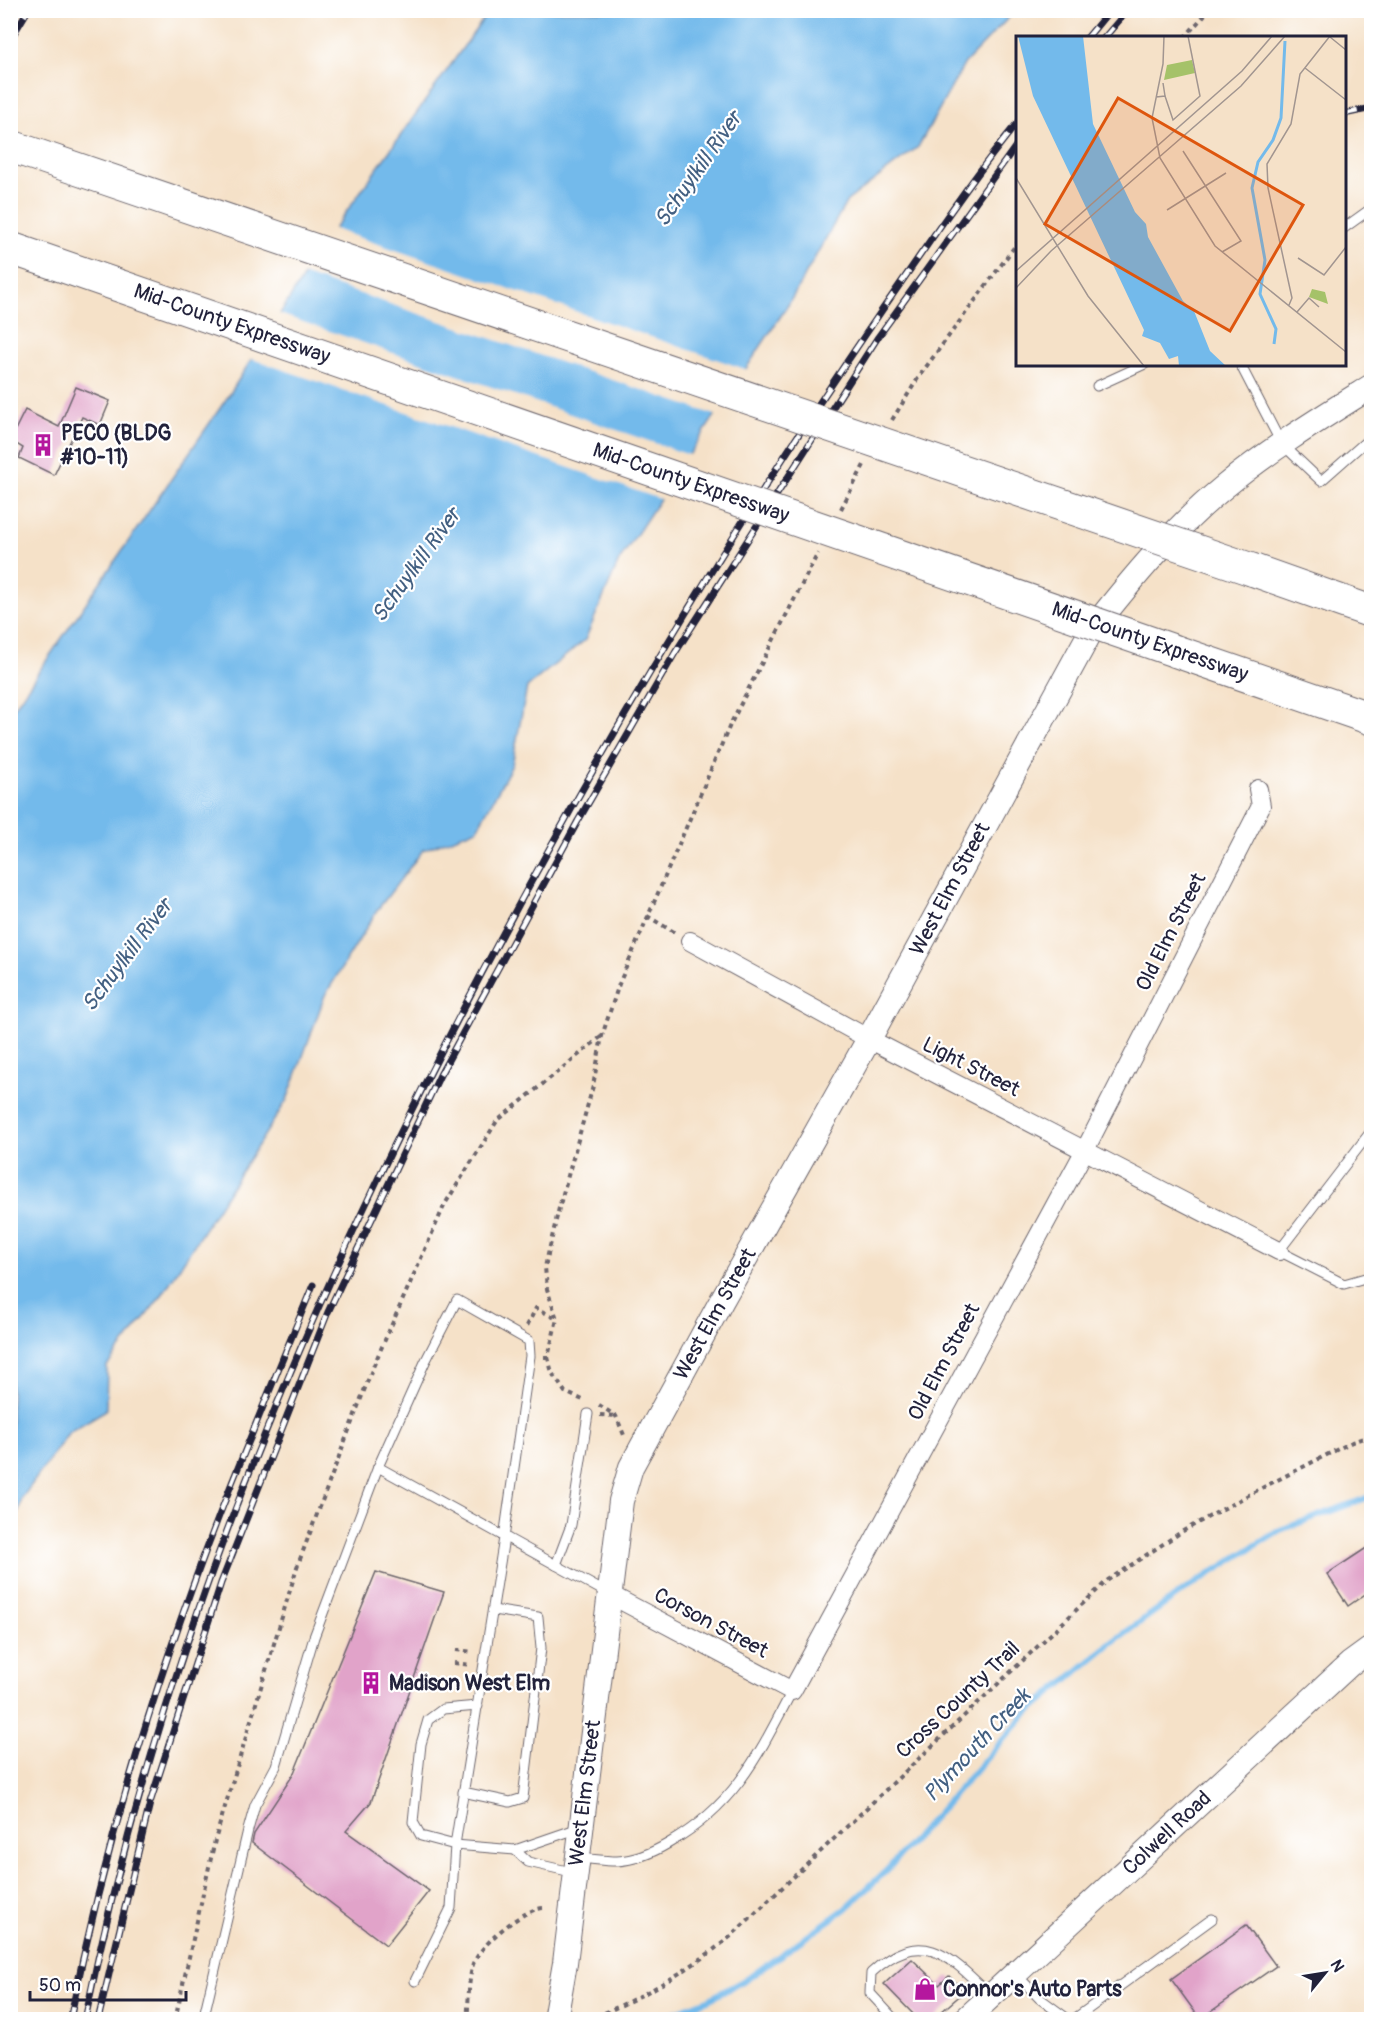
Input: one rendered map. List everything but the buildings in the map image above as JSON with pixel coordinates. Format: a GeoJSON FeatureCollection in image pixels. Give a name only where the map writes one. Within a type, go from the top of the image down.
{"type":"FeatureCollection","features":[{"type":"Feature","properties":{"kind":"highway"},"geometry":{"type":"LineString","coordinates":[[10,146],[1371,612]]}},
{"type":"Feature","properties":{"kind":"highway","name":"Mid-County Expressway"},"geometry":{"type":"LineString","coordinates":[[10,248],[1371,719]]}},
{"type":"Feature","properties":{"kind":"main road","name":"West Elm Street"},"geometry":{"type":"LineString","coordinates":[[555,2019],[565,1963],[621,1501],[631,1467],[722,1300],[869,1040],[1090,631],[1136,573],[1222,488],[1281,443],[1371,386]]}},
{"type":"Feature","properties":{"kind":"main road","name":"Colwell Road"},"geometry":{"type":"LineString","coordinates":[[965,2019],[1350,1664],[1371,1648]]}},
{"type":"Feature","properties":{"kind":"street","name":"Old Elm Street"},"geometry":{"type":"LineString","coordinates":[[792,1691],[1084,1150],[1261,806],[1258,789]]}},
{"type":"Feature","properties":{"kind":"street","name":"Light Street"},"geometry":{"type":"LineString","coordinates":[[690,941],[869,1040],[1279,1251]]}},
{"type":"Feature","properties":{"kind":"street","name":"Corson Street"},"geometry":{"type":"LineString","coordinates":[[609,1594],[792,1691]]}},
{"type":"Feature","properties":{"kind":"lane"},"geometry":{"type":"LineString","coordinates":[[1346,227],[1371,208]]}},
{"type":"Feature","properties":{"kind":"lane"},"geometry":{"type":"LineString","coordinates":[[1097,386],[1141,366]]}},
{"type":"Feature","properties":{"kind":"lane"},"geometry":{"type":"LineString","coordinates":[[1241,366],[1281,443],[1322,481],[1371,436]]}},
{"type":"Feature","properties":{"kind":"lane"},"geometry":{"type":"LineString","coordinates":[[1371,1130],[1279,1251],[1344,1284],[1371,1276]]}},
{"type":"Feature","properties":{"kind":"lane"},"geometry":{"type":"LineString","coordinates":[[203,2019],[255,1805],[276,1766],[314,1637],[378,1467],[425,1362],[457,1300],[529,1341],[530,1356],[493,1610],[455,1845],[451,1908],[415,1981]]}},
{"type":"Feature","properties":{"kind":"lane"},"geometry":{"type":"LineString","coordinates":[[556,1565],[572,1525],[588,1414]]}},
{"type":"Feature","properties":{"kind":"lane"},"geometry":{"type":"LineString","coordinates":[[378,1467],[609,1594]]}},
{"type":"Feature","properties":{"kind":"lane"},"geometry":{"type":"LineString","coordinates":[[463,1792],[510,1802],[523,1797],[541,1648],[538,1617],[493,1610]]}},
{"type":"Feature","properties":{"kind":"lane","name":"Old Elm Street"},"geometry":{"type":"LineString","coordinates":[[515,1850],[528,1862],[577,1865],[618,1861],[640,1857],[688,1832],[723,1803],[742,1779],[792,1691]]}},
{"type":"Feature","properties":{"kind":"lane"},"geometry":{"type":"LineString","coordinates":[[478,1706],[443,1709],[428,1720],[421,1744],[413,1822],[421,1836],[455,1845],[515,1850],[581,1828]]}},
{"type":"Feature","properties":{"kind":"lane"},"geometry":{"type":"LineString","coordinates":[[1015,1973],[1039,1998],[1071,2019],[1212,1919]]}},
{"type":"Feature","properties":{"kind":"lane"},"geometry":{"type":"LineString","coordinates":[[895,2019],[870,1992],[871,1973],[885,1961],[908,1948],[928,1948],[948,1959],[990,1996]]}},
{"type":"Feature","properties":{"kind":"path"},"geometry":{"type":"LineString","coordinates":[[1186,36],[1209,10]]}},
{"type":"Feature","properties":{"kind":"path"},"geometry":{"type":"LineString","coordinates":[[889,425],[920,375],[1016,243]]}},
{"type":"Feature","properties":{"kind":"path"},"geometry":{"type":"LineString","coordinates":[[838,513],[870,454]]}},
{"type":"Feature","properties":{"kind":"path"},"geometry":{"type":"LineString","coordinates":[[624,1436],[616,1416],[606,1408],[565,1392],[552,1372],[548,1357],[557,1319],[547,1289],[545,1267],[593,1086],[602,1036],[619,984],[646,916],[730,725],[823,543]]}},
{"type":"Feature","properties":{"kind":"path"},"geometry":{"type":"LineString","coordinates":[[646,916],[690,941]]}},
{"type":"Feature","properties":{"kind":"path"},"geometry":{"type":"LineString","coordinates":[[175,2019],[218,1828],[297,1567],[373,1367],[445,1204],[497,1121],[602,1036]]}},
{"type":"Feature","properties":{"kind":"path"},"geometry":{"type":"LineString","coordinates":[[520,1337],[536,1308],[557,1319]]}},
{"type":"Feature","properties":{"kind":"path"},"geometry":{"type":"LineString","coordinates":[[530,1356],[548,1357]]}},
{"type":"Feature","properties":{"kind":"path"},"geometry":{"type":"LineString","coordinates":[[584,1398],[588,1414]]}},
{"type":"Feature","properties":{"kind":"path","name":"Cross County Trail"},"geometry":{"type":"LineString","coordinates":[[588,2019],[673,1979],[699,1963],[730,1937],[1108,1580],[1183,1531],[1242,1498],[1352,1442],[1371,1435]]}},
{"type":"Feature","properties":{"kind":"path"},"geometry":{"type":"LineString","coordinates":[[468,2019],[472,1967],[476,1958],[504,1928],[522,1915],[537,1908],[544,1908]]}},
{"type":"Feature","properties":{"kind":"water","name":"Schuylkill River"},"geometry":{"type":"Polygon","coordinates":[[[489,11],[1015,11],[965,63],[918,147],[847,201],[788,305],[619,561],[585,640],[527,687],[512,765],[477,829],[423,850],[378,909],[325,995],[287,1100],[162,1295],[107,1366],[106,1410],[69,1432],[22,1498],[11,1541],[11,712],[229,395],[327,239],[489,11]]]}},
{"type":"Feature","properties":{"kind":"pier"},"geometry":{"type":"Polygon","coordinates":[[[331,228],[748,370],[718,416],[302,274],[331,228]]]}},
{"type":"Feature","properties":{"kind":"pier"},"geometry":{"type":"Polygon","coordinates":[[[277,313],[692,456],[663,500],[249,358],[277,313]]]}},
{"type":"Feature","properties":{"kind":"waterway","name":"Plymouth Creek"},"geometry":{"type":"LineString","coordinates":[[655,2020],[708,2000],[750,1977],[845,1909],[887,1870],[1025,1715],[1111,1643],[1186,1589],[1280,1530],[1372,1496]]}},
{"type":"Feature","properties":{"kind":"railway"},"geometry":{"type":"LineString","coordinates":[[10,14],[13,10]]}},
{"type":"Feature","properties":{"kind":"railway"},"geometry":{"type":"LineString","coordinates":[[10,40],[28,10]]}},
{"type":"Feature","properties":{"kind":"railway"},"geometry":{"type":"LineString","coordinates":[[1089,36],[1110,10]]}},
{"type":"Feature","properties":{"kind":"railway"},"geometry":{"type":"LineString","coordinates":[[1106,36],[1128,10]]}},
{"type":"Feature","properties":{"kind":"railway"},"geometry":{"type":"LineString","coordinates":[[1346,114],[1372,108]]}},
{"type":"Feature","properties":{"kind":"railway"},"geometry":{"type":"LineString","coordinates":[[85,2020],[125,1848],[175,1678],[234,1512],[301,1348],[374,1187],[452,1029],[536,873],[622,720],[684,616],[747,514],[846,363],[964,192],[1016,125]]}},
{"type":"Feature","properties":{"kind":"railway"},"geometry":{"type":"LineString","coordinates":[[98,2020],[150,1803],[221,1583],[328,1312],[440,1075],[578,821],[675,653],[878,337],[1016,146]]}},
{"type":"Feature","properties":{"kind":"railway"},"geometry":{"type":"LineString","coordinates":[[70,2020],[117,1823],[177,1629],[224,1503],[313,1285]]}},
{"type":"Feature","properties":{"kind":"place","name":"PECO (BLDG #10-11)"},"geometry":{"type":"Point","coordinates":[43,445]}},
{"type":"Feature","properties":{"kind":"place","name":"Madison West Elm"},"geometry":{"type":"Point","coordinates":[371,1683]}},
{"type":"Feature","properties":{"kind":"place","name":"Connor's Auto Parts"},"geometry":{"type":"Point","coordinates":[925,1989]}}]}
